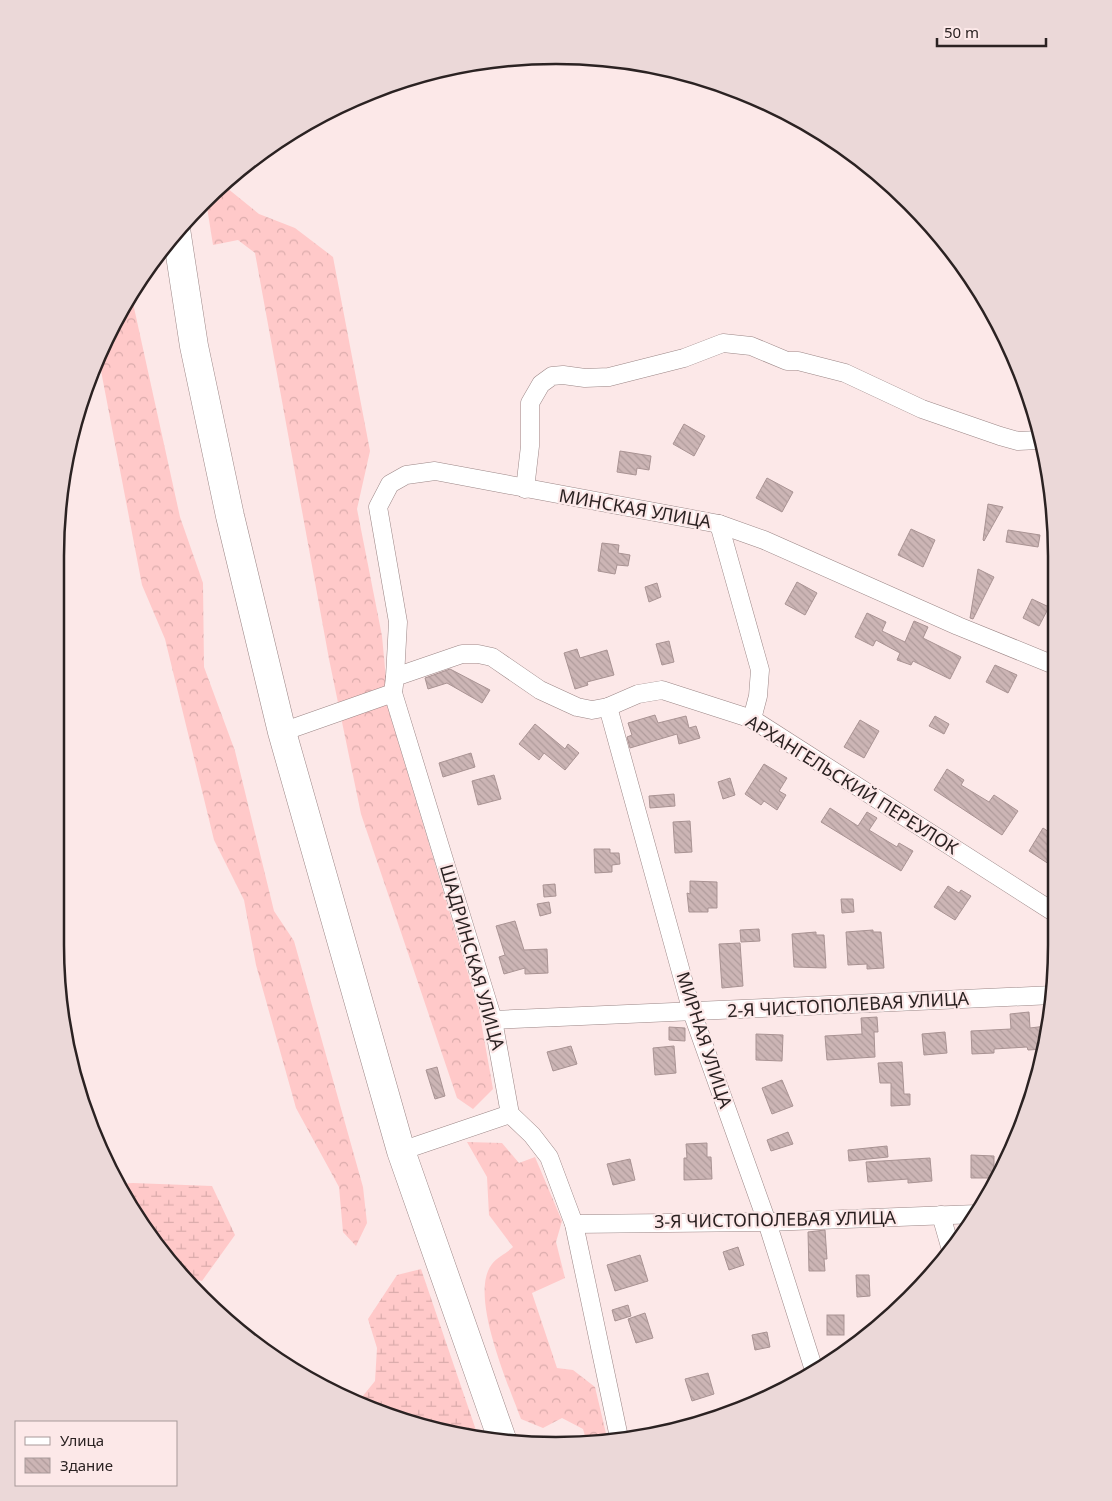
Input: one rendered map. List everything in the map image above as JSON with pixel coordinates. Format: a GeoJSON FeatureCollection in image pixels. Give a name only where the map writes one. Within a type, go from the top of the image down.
{"type":"FeatureCollection","features":[{"type":"Feature","properties":{"kind":"main road"},"geometry":{"type":"LineString","coordinates":[[178,241],[194,346],[230,516],[282,732],[401,1151],[500,1434]]}},
{"type":"Feature","properties":{"kind":"street"},"geometry":{"type":"LineString","coordinates":[[525,489],[530,446],[530,403],[541,384],[552,376],[610,377],[684,358],[723,343],[751,346],[787,361],[798,361],[845,373],[922,409],[1000,436],[1018,441],[1034,440]]}},
{"type":"Feature","properties":{"kind":"street","name":"МИНСКАЯ УЛИЦА"},"geometry":{"type":"LineString","coordinates":[[394,685],[398,622],[378,507],[390,484],[406,474],[435,471],[718,524],[764,540],[958,626],[1048,664]]}},
{"type":"Feature","properties":{"kind":"street"},"geometry":{"type":"LineString","coordinates":[[718,524],[760,670],[758,696],[752,719]]}},
{"type":"Feature","properties":{"kind":"street"},"geometry":{"type":"LineString","coordinates":[[282,732],[462,654],[478,654],[492,657],[540,690],[577,707],[592,710],[608,707]]}},
{"type":"Feature","properties":{"kind":"street","name":"ШАДРИНСКАЯ УЛИЦА"},"geometry":{"type":"LineString","coordinates":[[394,685],[493,1020],[510,1114]]}},
{"type":"Feature","properties":{"kind":"street","name":"АРХАНГЕЛЬСКИЙ ПЕРЕУЛОК"},"geometry":{"type":"LineString","coordinates":[[608,707],[638,694],[662,690],[752,719],[1048,908]]}},
{"type":"Feature","properties":{"kind":"street","name":"МИРНАЯ УЛИЦА"},"geometry":{"type":"LineString","coordinates":[[608,707],[692,1012],[767,1222],[812,1365]]}},
{"type":"Feature","properties":{"kind":"street","name":"2-Я ЧИСТОПОЛЕВАЯ УЛИЦА"},"geometry":{"type":"LineString","coordinates":[[493,1020],[1045,995]]}},
{"type":"Feature","properties":{"kind":"street"},"geometry":{"type":"LineString","coordinates":[[401,1151],[510,1114],[532,1135],[549,1157],[574,1224],[618,1433]]}},
{"type":"Feature","properties":{"kind":"street","name":"3-Я ЧИСТОПОЛЕВАЯ УЛИЦА"},"geometry":{"type":"LineString","coordinates":[[574,1224],[767,1222],[967,1214]]}},
{"type":"Feature","properties":{"kind":"street"},"geometry":{"type":"LineString","coordinates":[[941,1215],[949,1242]]}},
{"type":"Feature","properties":{"kind":"green space"},"geometry":{"type":"Polygon","coordinates":[[[228,189],[259,214],[295,228],[333,257],[370,451],[357,509],[382,636],[389,711],[479,1010],[493,1089],[473,1109],[457,1098],[361,814],[329,659],[255,253],[238,240],[213,245],[207,209],[228,189]]]}},
{"type":"Feature","properties":{"kind":"green space"},"geometry":{"type":"Polygon","coordinates":[[[133,305],[180,517],[203,583],[204,667],[235,751],[274,911],[294,941],[363,1187],[367,1223],[356,1246],[343,1232],[339,1187],[296,1108],[256,965],[244,900],[214,840],[165,639],[142,585],[101,369],[133,305]]]}},
{"type":"Feature","properties":{"kind":"green space"},"geometry":{"type":"Polygon","coordinates":[[[467,1142],[502,1143],[519,1163],[535,1157],[562,1221],[556,1242],[565,1278],[532,1293],[557,1368],[573,1370],[595,1387],[606,1434],[585,1436],[583,1429],[562,1418],[543,1428],[521,1419],[500,1363],[487,1318],[486,1278],[492,1264],[513,1247],[489,1215],[487,1177],[467,1142]]]}},
{"type":"Feature","properties":{"kind":"green space"},"geometry":{"type":"Polygon","coordinates":[[[126,1184],[212,1186],[235,1235],[202,1281],[195,1279],[165,1245],[126,1184]]]}},
{"type":"Feature","properties":{"kind":"green space"},"geometry":{"type":"Polygon","coordinates":[[[421,1269],[476,1431],[398,1411],[362,1397],[375,1381],[377,1348],[368,1319],[397,1275],[421,1269]]]}},
{"type":"Feature","properties":{"kind":"building"},"geometry":{"type":"Polygon","coordinates":[[[684,424],[705,436],[694,456],[673,444],[684,424]]]}},
{"type":"Feature","properties":{"kind":"building"},"geometry":{"type":"Polygon","coordinates":[[[620,451],[651,456],[649,470],[637,468],[636,475],[617,472],[620,451]]]}},
{"type":"Feature","properties":{"kind":"building"},"geometry":{"type":"Polygon","coordinates":[[[767,478],[793,492],[782,512],[756,498],[767,478]]]}},
{"type":"Feature","properties":{"kind":"building"},"geometry":{"type":"Polygon","coordinates":[[[988,504],[1003,507],[984,541],[983,540],[988,504]]]}},
{"type":"Feature","properties":{"kind":"building"},"geometry":{"type":"Polygon","coordinates":[[[911,529],[935,540],[923,567],[898,555],[911,529]]]}},
{"type":"Feature","properties":{"kind":"building"},"geometry":{"type":"Polygon","coordinates":[[[1008,530],[1040,535],[1038,547],[1006,542],[1008,530]]]}},
{"type":"Feature","properties":{"kind":"building"},"geometry":{"type":"Polygon","coordinates":[[[602,543],[619,545],[618,553],[630,555],[628,566],[617,565],[615,574],[598,571],[602,543]]]}},
{"type":"Feature","properties":{"kind":"building"},"geometry":{"type":"Polygon","coordinates":[[[978,569],[994,577],[973,619],[970,618],[978,569]]]}},
{"type":"Feature","properties":{"kind":"building"},"geometry":{"type":"Polygon","coordinates":[[[797,582],[817,593],[805,615],[785,604],[797,582]]]}},
{"type":"Feature","properties":{"kind":"building"},"geometry":{"type":"Polygon","coordinates":[[[657,583],[661,597],[649,602],[645,587],[657,583]]]}},
{"type":"Feature","properties":{"kind":"building"},"geometry":{"type":"Polygon","coordinates":[[[1032,599],[1048,607],[1039,626],[1023,618],[1032,599]]]}},
{"type":"Feature","properties":{"kind":"building"},"geometry":{"type":"Polygon","coordinates":[[[867,613],[886,622],[882,631],[905,642],[914,621],[928,627],[923,638],[961,657],[950,679],[913,661],[911,665],[897,660],[900,653],[876,640],[873,646],[855,637],[867,613]]]}},
{"type":"Feature","properties":{"kind":"building"},"geometry":{"type":"Polygon","coordinates":[[[669,641],[674,662],[662,665],[656,644],[669,641]]]}},
{"type":"Feature","properties":{"kind":"building"},"geometry":{"type":"Polygon","coordinates":[[[577,649],[580,658],[607,650],[614,675],[587,682],[588,685],[575,689],[564,653],[577,649]]]}},
{"type":"Feature","properties":{"kind":"building"},"geometry":{"type":"Polygon","coordinates":[[[995,665],[1017,675],[1008,693],[986,682],[995,665]]]}},
{"type":"Feature","properties":{"kind":"building"},"geometry":{"type":"Polygon","coordinates":[[[450,669],[490,690],[482,703],[447,683],[428,689],[425,678],[450,669]]]}},
{"type":"Feature","properties":{"kind":"building"},"geometry":{"type":"Polygon","coordinates":[[[655,715],[658,723],[686,716],[689,728],[696,726],[700,738],[679,744],[677,734],[630,748],[627,737],[632,735],[628,723],[655,715]]]}},
{"type":"Feature","properties":{"kind":"building"},"geometry":{"type":"Polygon","coordinates":[[[935,716],[949,724],[944,734],[929,726],[935,716]]]}},
{"type":"Feature","properties":{"kind":"building"},"geometry":{"type":"Polygon","coordinates":[[[860,720],[879,731],[864,758],[844,747],[860,720]]]}},
{"type":"Feature","properties":{"kind":"building"},"geometry":{"type":"Polygon","coordinates":[[[535,724],[565,749],[568,744],[579,753],[565,770],[544,753],[539,760],[519,744],[535,724]]]}},
{"type":"Feature","properties":{"kind":"building"},"geometry":{"type":"Polygon","coordinates":[[[471,753],[475,767],[443,777],[439,763],[471,753]]]}},
{"type":"Feature","properties":{"kind":"building"},"geometry":{"type":"Polygon","coordinates":[[[764,764],[787,778],[779,791],[786,795],[777,810],[764,801],[761,805],[745,794],[764,764]]]}},
{"type":"Feature","properties":{"kind":"building"},"geometry":{"type":"Polygon","coordinates":[[[947,769],[964,780],[961,785],[989,802],[994,795],[1018,811],[1002,835],[934,790],[947,769]]]}},
{"type":"Feature","properties":{"kind":"building"},"geometry":{"type":"Polygon","coordinates":[[[494,775],[501,799],[478,805],[472,781],[494,775]]]}},
{"type":"Feature","properties":{"kind":"building"},"geometry":{"type":"Polygon","coordinates":[[[730,778],[735,795],[723,799],[718,782],[730,778]]]}},
{"type":"Feature","properties":{"kind":"building"},"geometry":{"type":"Polygon","coordinates":[[[674,794],[675,806],[650,808],[649,796],[674,794]]]}},
{"type":"Feature","properties":{"kind":"building"},"geometry":{"type":"Polygon","coordinates":[[[830,808],[858,826],[867,812],[877,818],[869,830],[897,847],[899,843],[913,851],[901,871],[821,822],[830,808]]]}},
{"type":"Feature","properties":{"kind":"building"},"geometry":{"type":"Polygon","coordinates":[[[690,821],[692,852],[675,853],[673,822],[690,821]]]}},
{"type":"Feature","properties":{"kind":"building"},"geometry":{"type":"Polygon","coordinates":[[[1043,828],[1048,831],[1048,863],[1029,851],[1043,828]]]}},
{"type":"Feature","properties":{"kind":"building"},"geometry":{"type":"Polygon","coordinates":[[[594,849],[610,849],[610,853],[619,853],[620,864],[612,865],[612,872],[595,873],[594,849]]]}},
{"type":"Feature","properties":{"kind":"building"},"geometry":{"type":"Polygon","coordinates":[[[690,881],[717,882],[717,908],[708,908],[708,912],[689,912],[687,893],[690,894],[690,881]]]}},
{"type":"Feature","properties":{"kind":"building"},"geometry":{"type":"Polygon","coordinates":[[[555,884],[556,896],[544,897],[543,885],[555,884]]]}},
{"type":"Feature","properties":{"kind":"building"},"geometry":{"type":"Polygon","coordinates":[[[948,886],[959,893],[961,890],[971,896],[955,920],[934,907],[948,886]]]}},
{"type":"Feature","properties":{"kind":"building"},"geometry":{"type":"Polygon","coordinates":[[[841,899],[853,899],[854,912],[842,913],[841,899]]]}},
{"type":"Feature","properties":{"kind":"building"},"geometry":{"type":"Polygon","coordinates":[[[549,902],[551,913],[540,916],[537,904],[549,902]]]}},
{"type":"Feature","properties":{"kind":"building"},"geometry":{"type":"Polygon","coordinates":[[[515,921],[524,950],[547,949],[548,973],[525,974],[525,968],[504,974],[499,957],[505,955],[496,926],[515,921]]]}},
{"type":"Feature","properties":{"kind":"building"},"geometry":{"type":"Polygon","coordinates":[[[759,929],[760,941],[741,942],[740,930],[759,929]]]}},
{"type":"Feature","properties":{"kind":"building"},"geometry":{"type":"Polygon","coordinates":[[[873,930],[873,932],[881,932],[884,968],[867,969],[867,964],[848,965],[846,932],[873,930]]]}},
{"type":"Feature","properties":{"kind":"building"},"geometry":{"type":"Polygon","coordinates":[[[816,932],[816,935],[824,935],[826,968],[794,967],[792,934],[816,932]]]}},
{"type":"Feature","properties":{"kind":"building"},"geometry":{"type":"Polygon","coordinates":[[[740,943],[743,986],[722,988],[719,944],[740,943]]]}},
{"type":"Feature","properties":{"kind":"building"},"geometry":{"type":"Polygon","coordinates":[[[1029,1012],[1030,1028],[1041,1027],[1037,1049],[1028,1050],[1027,1047],[994,1049],[994,1053],[972,1054],[971,1031],[1011,1029],[1010,1014],[1029,1012]]]}},
{"type":"Feature","properties":{"kind":"building"},"geometry":{"type":"Polygon","coordinates":[[[877,1017],[878,1032],[874,1032],[875,1057],[827,1060],[825,1036],[862,1034],[861,1018],[877,1017]]]}},
{"type":"Feature","properties":{"kind":"building"},"geometry":{"type":"Polygon","coordinates":[[[669,1027],[685,1028],[685,1041],[669,1040],[669,1027]]]}},
{"type":"Feature","properties":{"kind":"building"},"geometry":{"type":"Polygon","coordinates":[[[945,1032],[947,1053],[924,1055],[922,1034],[945,1032]]]}},
{"type":"Feature","properties":{"kind":"building"},"geometry":{"type":"Polygon","coordinates":[[[756,1034],[783,1035],[782,1061],[756,1060],[756,1034]]]}},
{"type":"Feature","properties":{"kind":"building"},"geometry":{"type":"Polygon","coordinates":[[[571,1046],[577,1064],[553,1071],[547,1052],[571,1046]]]}},
{"type":"Feature","properties":{"kind":"building"},"geometry":{"type":"Polygon","coordinates":[[[674,1046],[676,1073],[655,1075],[653,1048],[674,1046]]]}},
{"type":"Feature","properties":{"kind":"building"},"geometry":{"type":"Polygon","coordinates":[[[902,1062],[904,1094],[910,1094],[910,1105],[891,1106],[891,1083],[880,1083],[878,1063],[902,1062]]]}},
{"type":"Feature","properties":{"kind":"building"},"geometry":{"type":"Polygon","coordinates":[[[437,1067],[445,1096],[435,1099],[426,1070],[437,1067]]]}},
{"type":"Feature","properties":{"kind":"building"},"geometry":{"type":"Polygon","coordinates":[[[782,1080],[793,1106],[772,1114],[762,1088],[782,1080]]]}},
{"type":"Feature","properties":{"kind":"building"},"geometry":{"type":"Polygon","coordinates":[[[788,1132],[793,1144],[771,1151],[767,1140],[788,1132]]]}},
{"type":"Feature","properties":{"kind":"building"},"geometry":{"type":"Polygon","coordinates":[[[707,1143],[707,1157],[711,1157],[712,1179],[684,1180],[684,1158],[687,1158],[686,1144],[707,1143]]]}},
{"type":"Feature","properties":{"kind":"building"},"geometry":{"type":"Polygon","coordinates":[[[887,1146],[888,1157],[849,1161],[848,1150],[887,1146]]]}},
{"type":"Feature","properties":{"kind":"building"},"geometry":{"type":"Polygon","coordinates":[[[971,1155],[994,1156],[994,1169],[989,1178],[971,1178],[971,1155]]]}},
{"type":"Feature","properties":{"kind":"building"},"geometry":{"type":"Polygon","coordinates":[[[930,1158],[932,1181],[908,1183],[908,1179],[868,1182],[866,1162],[930,1158]]]}},
{"type":"Feature","properties":{"kind":"building"},"geometry":{"type":"Polygon","coordinates":[[[630,1159],[635,1180],[613,1185],[607,1164],[630,1159]]]}},
{"type":"Feature","properties":{"kind":"building"},"geometry":{"type":"Polygon","coordinates":[[[825,1230],[827,1259],[824,1259],[825,1271],[809,1271],[808,1232],[825,1230]]]}},
{"type":"Feature","properties":{"kind":"building"},"geometry":{"type":"Polygon","coordinates":[[[738,1247],[744,1265],[729,1270],[723,1252],[738,1247]]]}},
{"type":"Feature","properties":{"kind":"building"},"geometry":{"type":"Polygon","coordinates":[[[640,1255],[648,1281],[615,1291],[607,1265],[640,1255]]]}},
{"type":"Feature","properties":{"kind":"building"},"geometry":{"type":"Polygon","coordinates":[[[856,1275],[869,1275],[870,1296],[857,1297],[856,1275]]]}},
{"type":"Feature","properties":{"kind":"building"},"geometry":{"type":"Polygon","coordinates":[[[628,1305],[631,1316],[615,1321],[612,1310],[628,1305]]]}},
{"type":"Feature","properties":{"kind":"building"},"geometry":{"type":"Polygon","coordinates":[[[645,1313],[653,1338],[636,1343],[628,1319],[645,1313]]]}},
{"type":"Feature","properties":{"kind":"building"},"geometry":{"type":"Polygon","coordinates":[[[827,1315],[844,1315],[844,1335],[827,1335],[827,1315]]]}},
{"type":"Feature","properties":{"kind":"building"},"geometry":{"type":"Polygon","coordinates":[[[767,1332],[770,1347],[755,1350],[752,1335],[767,1332]]]}},
{"type":"Feature","properties":{"kind":"building"},"geometry":{"type":"Polygon","coordinates":[[[708,1373],[714,1394],[692,1401],[685,1379],[708,1373]]]}}]}
